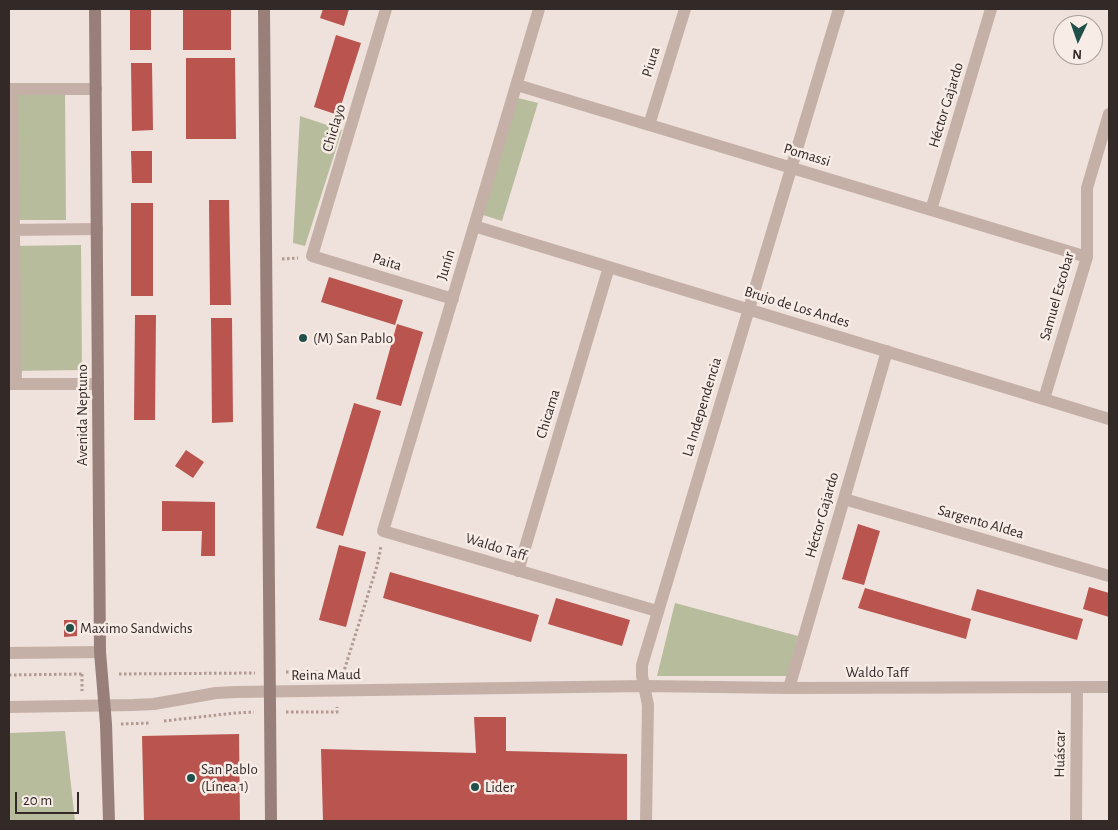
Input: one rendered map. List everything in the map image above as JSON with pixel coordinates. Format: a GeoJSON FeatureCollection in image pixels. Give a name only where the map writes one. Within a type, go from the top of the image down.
{"type":"FeatureCollection","features":[{"type":"Feature","properties":{"kind":"main road","name":"Avenida Neptuno"},"geometry":{"type":"LineString","coordinates":[[95,9],[100,652],[109,821]]}},
{"type":"Feature","properties":{"kind":"main road"},"geometry":{"type":"LineString","coordinates":[[264,9],[271,821]]}},
{"type":"Feature","properties":{"kind":"street","name":"Chiclayo"},"geometry":{"type":"LineString","coordinates":[[312,256],[386,9]]}},
{"type":"Feature","properties":{"kind":"street","name":"Junín"},"geometry":{"type":"LineString","coordinates":[[383,531],[540,9]]}},
{"type":"Feature","properties":{"kind":"street","name":"Piura"},"geometry":{"type":"LineString","coordinates":[[649,125],[685,9]]}},
{"type":"Feature","properties":{"kind":"street","name":"La Independencia"},"geometry":{"type":"LineString","coordinates":[[646,821],[648,705],[642,665],[839,9]]}},
{"type":"Feature","properties":{"kind":"street","name":"Héctor Gajardo"},"geometry":{"type":"LineString","coordinates":[[931,210],[991,9]]}},
{"type":"Feature","properties":{"kind":"street","name":"Pomassi"},"geometry":{"type":"LineString","coordinates":[[517,84],[1087,257]]}},
{"type":"Feature","properties":{"kind":"street"},"geometry":{"type":"LineString","coordinates":[[96,89],[10,89],[13,384],[98,384]]}},
{"type":"Feature","properties":{"kind":"street","name":"Samuel Escobar"},"geometry":{"type":"LineString","coordinates":[[1044,399],[1087,257],[1087,188],[1109,114]]}},
{"type":"Feature","properties":{"kind":"street","name":"Brujo de Los Andes"},"geometry":{"type":"LineString","coordinates":[[474,226],[1109,419]]}},
{"type":"Feature","properties":{"kind":"street"},"geometry":{"type":"LineString","coordinates":[[12,230],[97,228]]}},
{"type":"Feature","properties":{"kind":"street","name":"Paita"},"geometry":{"type":"LineString","coordinates":[[312,256],[453,299]]}},
{"type":"Feature","properties":{"kind":"street","name":"Chicama"},"geometry":{"type":"LineString","coordinates":[[518,571],[610,267]]}},
{"type":"Feature","properties":{"kind":"street","name":"Héctor Gajardo"},"geometry":{"type":"LineString","coordinates":[[789,688],[887,351]]}},
{"type":"Feature","properties":{"kind":"street","name":"Sargento Aldea"},"geometry":{"type":"LineString","coordinates":[[844,499],[1109,576]]}},
{"type":"Feature","properties":{"kind":"street","name":"Waldo Taff"},"geometry":{"type":"LineString","coordinates":[[383,531],[657,611]]}},
{"type":"Feature","properties":{"kind":"street"},"geometry":{"type":"LineString","coordinates":[[9,653],[100,652]]}},
{"type":"Feature","properties":{"kind":"street","name":"Waldo Taff"},"geometry":{"type":"LineString","coordinates":[[644,686],[789,688],[1109,687]]}},
{"type":"Feature","properties":{"kind":"street","name":"Reina Maud"},"geometry":{"type":"LineString","coordinates":[[9,707],[154,704],[216,693],[644,686]]}},
{"type":"Feature","properties":{"kind":"street","name":"Huáscar"},"geometry":{"type":"LineString","coordinates":[[1076,821],[1077,688]]}},
{"type":"Feature","properties":{"kind":"path"},"geometry":{"type":"LineString","coordinates":[[266,260],[312,256]]}},
{"type":"Feature","properties":{"kind":"path"},"geometry":{"type":"LineString","coordinates":[[270,712],[337,712],[337,691],[378,566],[383,531]]}},
{"type":"Feature","properties":{"kind":"path"},"geometry":{"type":"LineString","coordinates":[[9,675],[305,672],[305,712]]}},
{"type":"Feature","properties":{"kind":"green space"},"geometry":{"type":"Polygon","coordinates":[[[9,95],[65,95],[66,220],[9,220],[9,95]]]}},
{"type":"Feature","properties":{"kind":"green space"},"geometry":{"type":"Polygon","coordinates":[[[518,98],[538,103],[502,221],[483,215],[518,98]]]}},
{"type":"Feature","properties":{"kind":"green space"},"geometry":{"type":"Polygon","coordinates":[[[300,116],[342,130],[305,246],[293,243],[300,116]]]}},
{"type":"Feature","properties":{"kind":"green space"},"geometry":{"type":"Polygon","coordinates":[[[81,245],[82,370],[11,371],[10,246],[81,245]]]}},
{"type":"Feature","properties":{"kind":"green space"},"geometry":{"type":"Polygon","coordinates":[[[675,603],[798,636],[787,676],[657,676],[675,603]]]}},
{"type":"Feature","properties":{"kind":"green space"},"geometry":{"type":"Polygon","coordinates":[[[65,731],[75,821],[9,821],[9,733],[65,731]]]}},
{"type":"Feature","properties":{"kind":"building"},"geometry":{"type":"Polygon","coordinates":[[[130,9],[151,9],[151,50],[130,50],[130,9]]]}},
{"type":"Feature","properties":{"kind":"building"},"geometry":{"type":"Polygon","coordinates":[[[183,9],[231,9],[231,50],[183,50],[183,9]]]}},
{"type":"Feature","properties":{"kind":"building"},"geometry":{"type":"Polygon","coordinates":[[[323,9],[349,9],[344,26],[320,18],[323,9]]]}},
{"type":"Feature","properties":{"kind":"building"},"geometry":{"type":"Polygon","coordinates":[[[336,35],[361,43],[338,115],[314,107],[336,35]]]}},
{"type":"Feature","properties":{"kind":"building"},"geometry":{"type":"Polygon","coordinates":[[[186,58],[235,58],[236,139],[186,139],[186,58]]]}},
{"type":"Feature","properties":{"kind":"building"},"geometry":{"type":"Polygon","coordinates":[[[131,63],[152,63],[153,130],[132,131],[131,63]]]}},
{"type":"Feature","properties":{"kind":"building"},"geometry":{"type":"Polygon","coordinates":[[[131,151],[152,151],[152,183],[132,183],[131,151]]]}},
{"type":"Feature","properties":{"kind":"building"},"geometry":{"type":"Polygon","coordinates":[[[209,200],[229,200],[231,305],[210,305],[209,200]]]}},
{"type":"Feature","properties":{"kind":"building"},"geometry":{"type":"Polygon","coordinates":[[[131,203],[153,203],[153,296],[131,296],[131,203]]]}},
{"type":"Feature","properties":{"kind":"building"},"geometry":{"type":"Polygon","coordinates":[[[329,277],[403,300],[395,325],[321,302],[329,277]]]}},
{"type":"Feature","properties":{"kind":"building"},"geometry":{"type":"Polygon","coordinates":[[[135,315],[156,315],[155,420],[134,420],[135,315]]]}},
{"type":"Feature","properties":{"kind":"building"},"geometry":{"type":"Polygon","coordinates":[[[211,318],[232,318],[233,422],[212,423],[211,318]]]}},
{"type":"Feature","properties":{"kind":"building"},"geometry":{"type":"Polygon","coordinates":[[[397,324],[423,332],[401,406],[376,399],[397,324]]]}},
{"type":"Feature","properties":{"kind":"building"},"geometry":{"type":"Polygon","coordinates":[[[354,403],[381,411],[343,536],[316,528],[354,403]]]}},
{"type":"Feature","properties":{"kind":"building"},"geometry":{"type":"Polygon","coordinates":[[[186,450],[204,462],[193,478],[175,466],[186,450]]]}},
{"type":"Feature","properties":{"kind":"building"},"geometry":{"type":"Polygon","coordinates":[[[162,501],[215,502],[215,556],[201,556],[202,531],[162,531],[162,501]]]}},
{"type":"Feature","properties":{"kind":"building"},"geometry":{"type":"Polygon","coordinates":[[[858,524],[880,531],[864,585],[842,579],[858,524]]]}},
{"type":"Feature","properties":{"kind":"building"},"geometry":{"type":"Polygon","coordinates":[[[339,545],[366,552],[346,627],[319,620],[339,545]]]}},
{"type":"Feature","properties":{"kind":"building"},"geometry":{"type":"Polygon","coordinates":[[[390,572],[539,615],[531,642],[383,598],[390,572]]]}},
{"type":"Feature","properties":{"kind":"building"},"geometry":{"type":"Polygon","coordinates":[[[1089,587],[1109,593],[1109,617],[1083,609],[1089,587]]]}},
{"type":"Feature","properties":{"kind":"building"},"geometry":{"type":"Polygon","coordinates":[[[865,588],[971,619],[966,639],[858,608],[865,588]]]}},
{"type":"Feature","properties":{"kind":"building"},"geometry":{"type":"Polygon","coordinates":[[[977,589],[1083,619],[1077,640],[971,610],[977,589]]]}},
{"type":"Feature","properties":{"kind":"building"},"geometry":{"type":"Polygon","coordinates":[[[556,598],[630,620],[622,646],[548,624],[556,598]]]}},
{"type":"Feature","properties":{"kind":"building","name":"Maximo Sandwichs"},"geometry":{"type":"Polygon","coordinates":[[[64,620],[77,620],[77,636],[64,637],[64,620]]]}},
{"type":"Feature","properties":{"kind":"building","name":"Lider"},"geometry":{"type":"Polygon","coordinates":[[[474,717],[506,717],[506,751],[627,754],[627,821],[323,821],[321,749],[476,753],[474,717]]]}},
{"type":"Feature","properties":{"kind":"building","name":"San Pablo (Línea 1)"},"geometry":{"type":"Polygon","coordinates":[[[239,734],[240,821],[144,821],[142,736],[239,734]]]}},
{"type":"Feature","properties":{"kind":"place","name":"(M) San Pablo"},"geometry":{"type":"Point","coordinates":[303,338]}},
{"type":"Feature","properties":{"kind":"place","name":"Maximo Sandwichs"},"geometry":{"type":"Point","coordinates":[70,628]}},
{"type":"Feature","properties":{"kind":"place","name":"San Pablo (Línea 1)"},"geometry":{"type":"Point","coordinates":[191,778]}},
{"type":"Feature","properties":{"kind":"place","name":"Lider"},"geometry":{"type":"Point","coordinates":[475,787]}}]}
